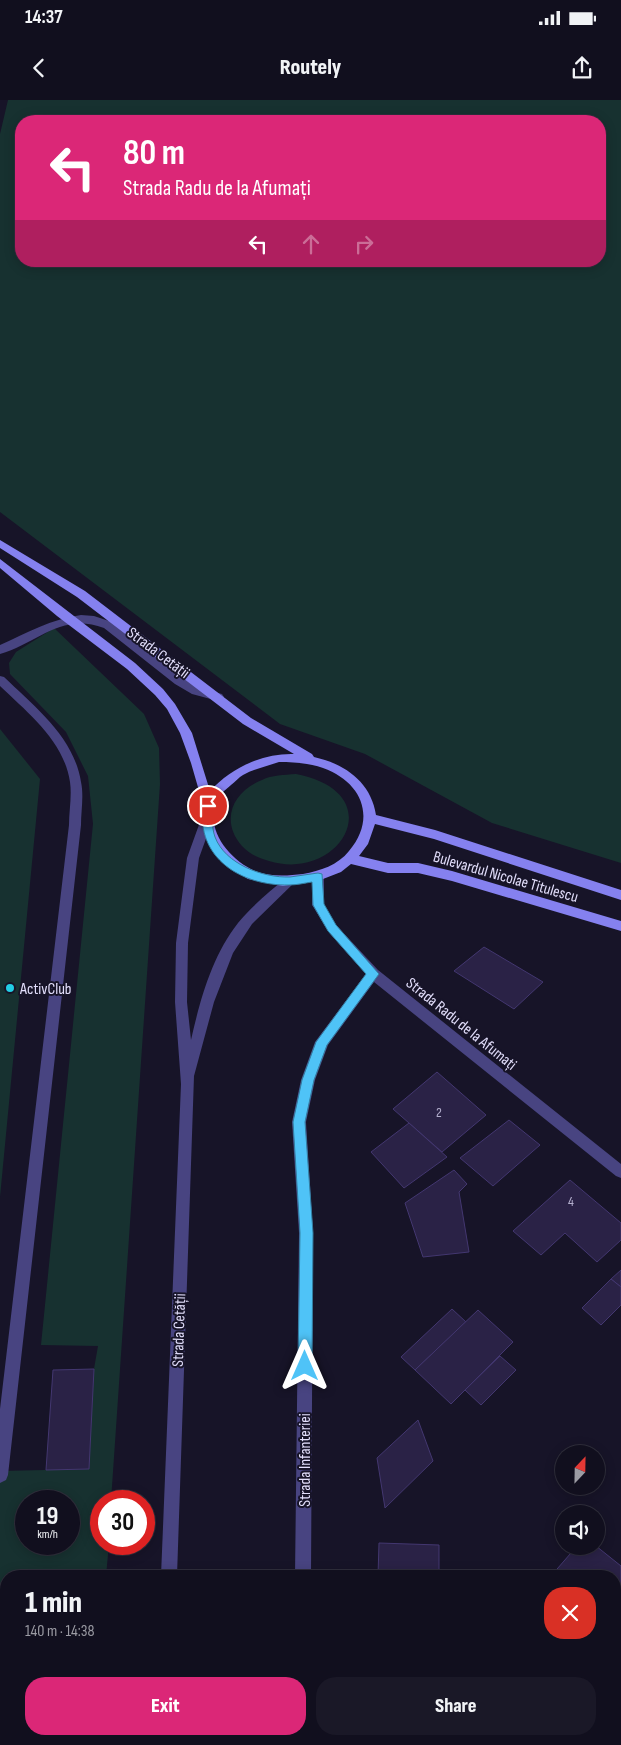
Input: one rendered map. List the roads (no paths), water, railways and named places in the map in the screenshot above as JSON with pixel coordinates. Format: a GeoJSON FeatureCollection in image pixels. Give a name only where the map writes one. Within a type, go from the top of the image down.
{"type":"FeatureCollection","features":[{"type":"Feature","properties":{"kind":"main road","name":"Strada Cetății"},"geometry":{"type":"LineString","coordinates":[[0,543],[81,594],[247,721],[317,761],[340,771],[350,779],[365,796],[371,818],[366,840],[351,859],[330,873],[318,877],[290,881],[249,874],[232,864],[218,852],[210,838],[206,822],[208,806],[198,765],[186,733],[162,695],[141,674],[69,619],[0,562]]}},
{"type":"Feature","properties":{"kind":"main road","name":"Strada Cetății"},"geometry":{"type":"LineString","coordinates":[[208,806],[216,791],[227,779],[241,769],[259,762],[278,758],[298,758],[317,761]]}},
{"type":"Feature","properties":{"kind":"main road","name":"Bulevardul Nicolae Titulescu"},"geometry":{"type":"LineString","coordinates":[[371,818],[435,835],[621,896]]}},
{"type":"Feature","properties":{"kind":"main road","name":"Bulevardul Nicolae Titulescu"},"geometry":{"type":"LineString","coordinates":[[351,859],[388,868],[418,868],[452,876],[621,926]]}},
{"type":"Feature","properties":{"kind":"street"},"geometry":{"type":"LineString","coordinates":[[0,650],[69,619],[85,618],[98,620],[108,625],[179,681],[196,690],[218,697]]}},
{"type":"Feature","properties":{"kind":"street"},"geometry":{"type":"LineString","coordinates":[[0,680],[56,735],[68,754],[76,781],[76,825],[0,1475]]}},
{"type":"Feature","properties":{"kind":"street","name":"Strada Cetății"},"geometry":{"type":"LineString","coordinates":[[169,1570],[188,1084],[181,1002],[182,943],[188,883],[193,858],[206,822]]}},
{"type":"Feature","properties":{"kind":"street","name":"Strada Radu de la Afumați"},"geometry":{"type":"LineString","coordinates":[[318,877],[318,905],[332,928],[373,974],[621,1172]]}},
{"type":"Feature","properties":{"kind":"street","name":"Strada Cetății"},"geometry":{"type":"LineString","coordinates":[[188,1084],[206,1005],[221,964],[237,935],[260,909],[290,881]]}},
{"type":"Feature","properties":{"kind":"street","name":"Strada Infanteriei"},"geometry":{"type":"LineString","coordinates":[[303,1570],[306,1233],[299,1122],[308,1080],[322,1042],[373,974]]}},
{"type":"Feature","properties":{"kind":"place","name":"ActivClub"},"geometry":{"type":"Point","coordinates":[10,988]}}]}
